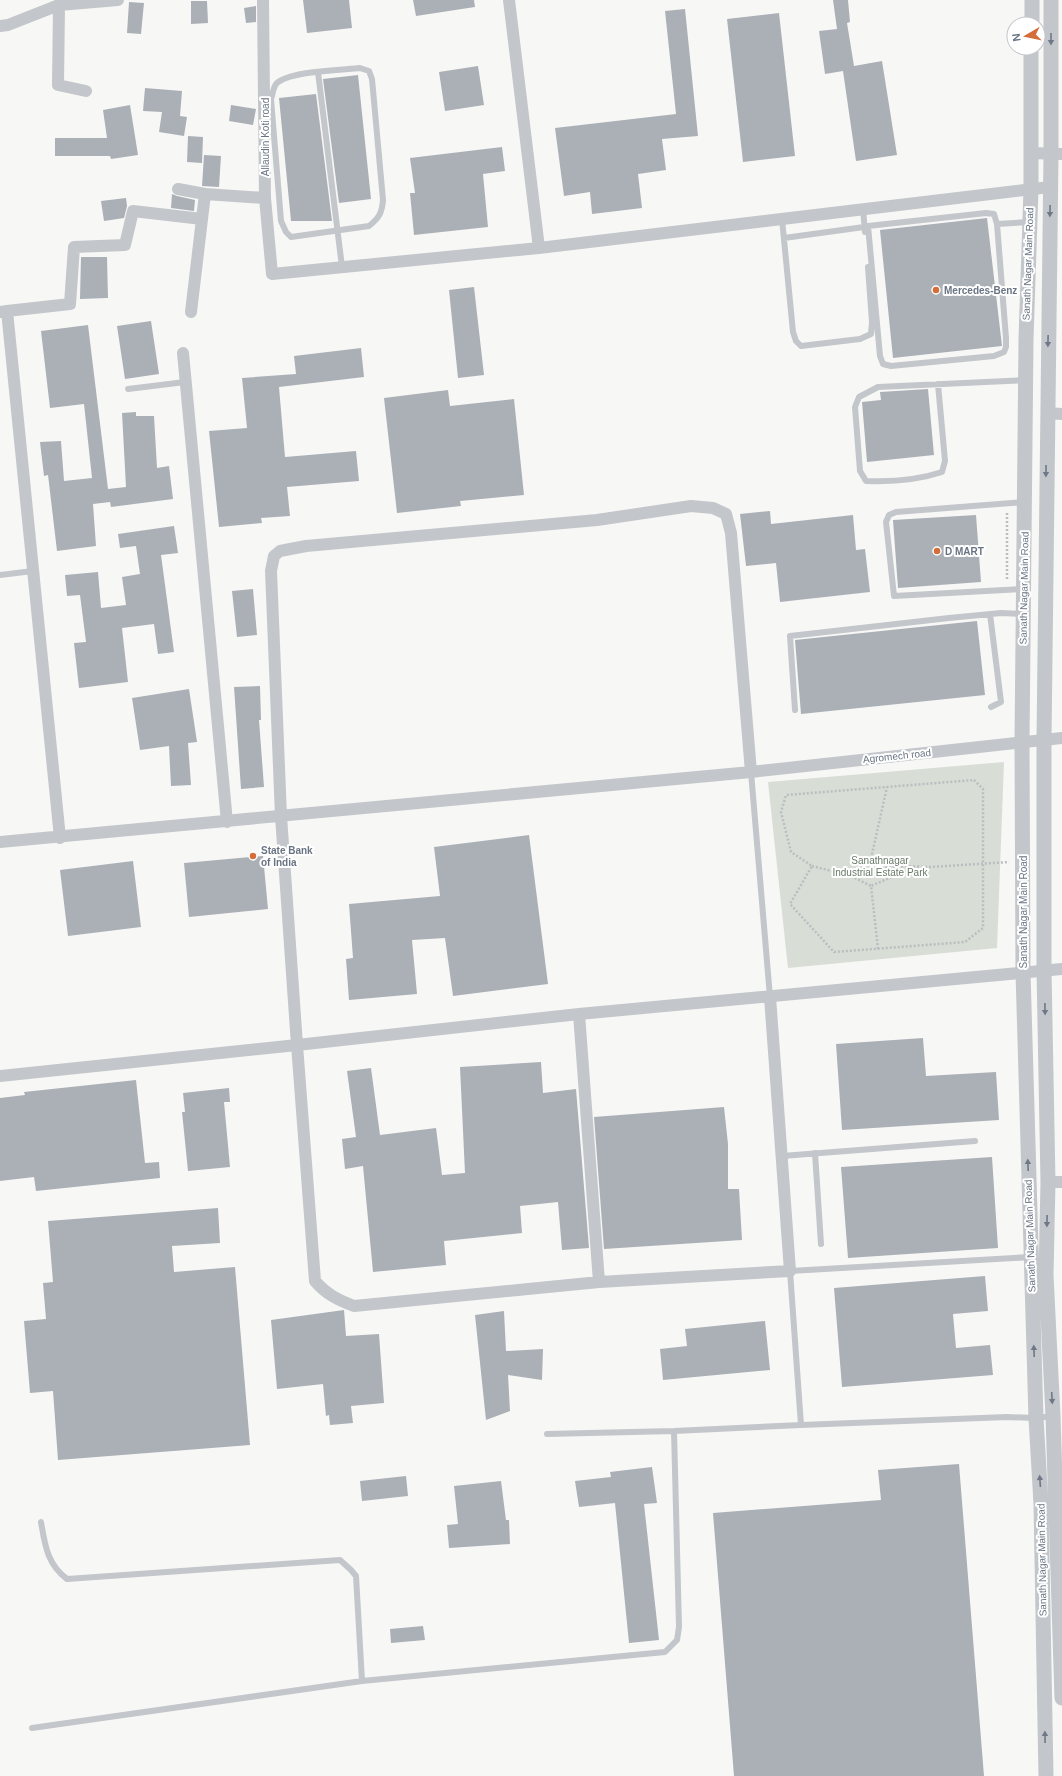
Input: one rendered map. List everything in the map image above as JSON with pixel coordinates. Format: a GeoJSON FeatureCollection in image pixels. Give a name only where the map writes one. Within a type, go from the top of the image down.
{"type":"FeatureCollection","features":[{"type":"Feature","properties":{"kind":"street"},"geometry":{"type":"LineString","coordinates":[[0,26],[8,25],[59,4],[118,0]]}},
{"type":"Feature","properties":{"kind":"street","name":"Allaudin Koti road"},"geometry":{"type":"LineString","coordinates":[[263,0],[265,198],[272,274],[342,267]]}},
{"type":"Feature","properties":{"kind":"street"},"geometry":{"type":"LineString","coordinates":[[509,0],[539,248]]}},
{"type":"Feature","properties":{"kind":"street"},"geometry":{"type":"LineString","coordinates":[[1032,0],[1032,16]]}},
{"type":"Feature","properties":{"kind":"street","name":"Sanath Nagar Main Road"},"geometry":{"type":"LineString","coordinates":[[1051,0],[1057,154],[1050,187],[1055,414],[1044,740],[1044,970],[1055,1182],[1046,1275],[1058,1416],[1062,1698]]}},
{"type":"Feature","properties":{"kind":"street"},"geometry":{"type":"LineString","coordinates":[[59,4],[58,85],[86,91]]}},
{"type":"Feature","properties":{"kind":"street","name":"Sanath Nagar Main Road"},"geometry":{"type":"LineString","coordinates":[[1032,56],[1031,189],[1024,502],[1022,860],[1023,972],[1031,1257],[1036,1418],[1041,1504],[1046,1776]]}},
{"type":"Feature","properties":{"kind":"street"},"geometry":{"type":"LineString","coordinates":[[1031,153],[1057,154]]}},
{"type":"Feature","properties":{"kind":"street"},"geometry":{"type":"LineString","coordinates":[[342,267],[539,248],[1050,187]]}},
{"type":"Feature","properties":{"kind":"street"},"geometry":{"type":"LineString","coordinates":[[178,189],[205,194],[265,198]]}},
{"type":"Feature","properties":{"kind":"street"},"geometry":{"type":"LineString","coordinates":[[191,312],[205,194]]}},
{"type":"Feature","properties":{"kind":"street"},"geometry":{"type":"LineString","coordinates":[[60,838],[33,571],[3,311],[70,304],[74,247],[125,246],[133,211],[202,219]]}},
{"type":"Feature","properties":{"kind":"street"},"geometry":{"type":"LineString","coordinates":[[183,353],[227,822]]}},
{"type":"Feature","properties":{"kind":"street"},"geometry":{"type":"LineString","coordinates":[[751,772],[731,533],[726,514],[713,508],[691,506],[597,520],[306,546],[280,551],[274,556],[271,571],[281,816],[296,1045],[315,1281],[324,1291],[337,1300],[354,1306],[599,1282],[790,1271],[770,997]]}},
{"type":"Feature","properties":{"kind":"street","name":"Agromech road"},"geometry":{"type":"LineString","coordinates":[[0,842],[60,838],[751,772],[1062,738]]}},
{"type":"Feature","properties":{"kind":"street"},"geometry":{"type":"LineString","coordinates":[[0,1076],[579,1014],[1062,969]]}},
{"type":"Feature","properties":{"kind":"street"},"geometry":{"type":"LineString","coordinates":[[579,1014],[599,1282]]}},
{"type":"Feature","properties":{"kind":"lane"},"geometry":{"type":"LineString","coordinates":[[360,68],[369,70],[372,79],[383,200],[382,209],[379,218],[369,226],[337,230],[291,237],[286,232],[281,221],[271,99],[275,85],[282,80],[295,75],[360,68]]}},
{"type":"Feature","properties":{"kind":"lane"},"geometry":{"type":"LineString","coordinates":[[318,72],[342,267]]}},
{"type":"Feature","properties":{"kind":"lane"},"geometry":{"type":"LineString","coordinates":[[784,238],[866,227],[986,213],[994,214],[997,224],[1006,338],[1006,347],[1004,352],[994,356],[891,366],[883,364],[880,356],[866,227],[864,209]]}},
{"type":"Feature","properties":{"kind":"lane"},"geometry":{"type":"LineString","coordinates":[[782,219],[793,332],[796,341],[801,346],[860,339],[871,334],[872,322],[866,227]]}},
{"type":"Feature","properties":{"kind":"lane"},"geometry":{"type":"LineString","coordinates":[[997,224],[1030,222]]}},
{"type":"Feature","properties":{"kind":"lane"},"geometry":{"type":"LineString","coordinates":[[938,384],[945,461],[942,472],[931,476],[896,480],[866,481],[860,471],[855,407],[859,397],[878,387],[938,384],[1026,380]]}},
{"type":"Feature","properties":{"kind":"lane"},"geometry":{"type":"LineString","coordinates":[[128,389],[185,382]]}},
{"type":"Feature","properties":{"kind":"lane"},"geometry":{"type":"LineString","coordinates":[[1024,502],[896,512],[889,515],[886,522],[894,596],[1024,589]]}},
{"type":"Feature","properties":{"kind":"lane"},"geometry":{"type":"LineString","coordinates":[[0,575],[33,571]]}},
{"type":"Feature","properties":{"kind":"lane"},"geometry":{"type":"LineString","coordinates":[[795,710],[790,636],[990,614],[1024,614]]}},
{"type":"Feature","properties":{"kind":"lane"},"geometry":{"type":"LineString","coordinates":[[990,614],[1001,702],[991,707]]}},
{"type":"Feature","properties":{"kind":"lane"},"geometry":{"type":"LineString","coordinates":[[751,772],[770,997]]}},
{"type":"Feature","properties":{"kind":"lane"},"geometry":{"type":"LineString","coordinates":[[782,1156],[974,1141]]}},
{"type":"Feature","properties":{"kind":"lane"},"geometry":{"type":"LineString","coordinates":[[815,1153],[821,1244]]}},
{"type":"Feature","properties":{"kind":"lane"},"geometry":{"type":"LineString","coordinates":[[801,1425],[790,1271],[1031,1257]]}},
{"type":"Feature","properties":{"kind":"lane"},"geometry":{"type":"LineString","coordinates":[[547,1434],[674,1431],[1058,1416]]}},
{"type":"Feature","properties":{"kind":"lane"},"geometry":{"type":"LineString","coordinates":[[32,1728],[362,1681],[665,1652],[677,1640],[679,1627],[674,1431]]}},
{"type":"Feature","properties":{"kind":"lane"},"geometry":{"type":"LineString","coordinates":[[41,1522],[46,1551],[57,1571],[67,1579],[340,1560],[356,1576],[362,1681]]}},
{"type":"Feature","properties":{"kind":"path"},"geometry":{"type":"LineString","coordinates":[[1007,504],[1007,590]]}},
{"type":"Feature","properties":{"kind":"path"},"geometry":{"type":"LineString","coordinates":[[812,866],[790,904],[834,952],[966,942],[983,928],[983,789],[974,780],[786,795],[781,812],[791,852],[812,866],[851,876],[871,886]]}},
{"type":"Feature","properties":{"kind":"path"},"geometry":{"type":"LineString","coordinates":[[851,876],[870,863],[887,787]]}},
{"type":"Feature","properties":{"kind":"path"},"geometry":{"type":"LineString","coordinates":[[870,863],[884,868],[983,864],[1022,860]]}},
{"type":"Feature","properties":{"kind":"path"},"geometry":{"type":"LineString","coordinates":[[871,886],[916,866]]}},
{"type":"Feature","properties":{"kind":"path"},"geometry":{"type":"LineString","coordinates":[[871,886],[878,949]]}},
{"type":"Feature","properties":{"kind":"green space","name":"Sanathnagar Industrial Estate Park"},"geometry":{"type":"Polygon","coordinates":[[[1004,762],[997,948],[788,968],[768,782],[1004,762]]]}},
{"type":"Feature","properties":{"kind":"building"},"geometry":{"type":"Polygon","coordinates":[[[303,0],[349,0],[352,28],[307,33],[303,0]]]}},
{"type":"Feature","properties":{"kind":"building"},"geometry":{"type":"Polygon","coordinates":[[[413,0],[474,0],[475,7],[416,16],[413,0]]]}},
{"type":"Feature","properties":{"kind":"building"},"geometry":{"type":"Polygon","coordinates":[[[833,0],[848,0],[850,22],[847,23],[854,66],[882,61],[897,155],[856,161],[843,71],[825,74],[819,31],[837,29],[833,0]]]}},
{"type":"Feature","properties":{"kind":"building"},"geometry":{"type":"Polygon","coordinates":[[[191,1],[207,1],[208,23],[191,24],[191,1]]]}},
{"type":"Feature","properties":{"kind":"building"},"geometry":{"type":"Polygon","coordinates":[[[129,2],[144,3],[141,34],[127,33],[129,2]]]}},
{"type":"Feature","properties":{"kind":"building"},"geometry":{"type":"Polygon","coordinates":[[[256,6],[256,22],[246,23],[244,8],[256,6]]]}},
{"type":"Feature","properties":{"kind":"building"},"geometry":{"type":"Polygon","coordinates":[[[685,9],[698,136],[662,139],[666,170],[638,174],[642,208],[592,214],[590,192],[564,196],[555,128],[676,114],[665,11],[685,9]]]}},
{"type":"Feature","properties":{"kind":"building"},"geometry":{"type":"Polygon","coordinates":[[[779,13],[795,156],[743,162],[727,19],[779,13]]]}},
{"type":"Feature","properties":{"kind":"building"},"geometry":{"type":"Polygon","coordinates":[[[478,66],[484,105],[445,111],[439,72],[478,66]]]}},
{"type":"Feature","properties":{"kind":"building"},"geometry":{"type":"Polygon","coordinates":[[[358,75],[371,199],[339,203],[323,79],[358,75]]]}},
{"type":"Feature","properties":{"kind":"building"},"geometry":{"type":"Polygon","coordinates":[[[145,88],[182,91],[180,116],[187,117],[184,136],[159,132],[162,112],[143,111],[145,88]]]}},
{"type":"Feature","properties":{"kind":"building"},"geometry":{"type":"Polygon","coordinates":[[[316,94],[332,221],[291,221],[279,98],[316,94]]]}},
{"type":"Feature","properties":{"kind":"building"},"geometry":{"type":"Polygon","coordinates":[[[130,105],[138,155],[111,159],[110,156],[55,156],[55,138],[107,138],[103,110],[130,105]]]}},
{"type":"Feature","properties":{"kind":"building"},"geometry":{"type":"Polygon","coordinates":[[[231,105],[256,109],[253,125],[229,121],[231,105]]]}},
{"type":"Feature","properties":{"kind":"building"},"geometry":{"type":"Polygon","coordinates":[[[188,136],[203,137],[202,163],[187,162],[188,136]]]}},
{"type":"Feature","properties":{"kind":"building"},"geometry":{"type":"Polygon","coordinates":[[[502,147],[505,171],[483,174],[488,227],[414,235],[410,193],[415,193],[410,158],[502,147]]]}},
{"type":"Feature","properties":{"kind":"building"},"geometry":{"type":"Polygon","coordinates":[[[204,155],[221,156],[219,187],[202,186],[204,155]]]}},
{"type":"Feature","properties":{"kind":"building"},"geometry":{"type":"Polygon","coordinates":[[[172,194],[195,200],[194,211],[171,208],[172,194]]]}},
{"type":"Feature","properties":{"kind":"building"},"geometry":{"type":"Polygon","coordinates":[[[126,198],[127,206],[124,218],[104,221],[101,201],[126,198]]]}},
{"type":"Feature","properties":{"kind":"building"},"geometry":{"type":"Polygon","coordinates":[[[987,218],[1002,346],[893,358],[880,230],[987,218]]]}},
{"type":"Feature","properties":{"kind":"building"},"geometry":{"type":"Polygon","coordinates":[[[81,257],[107,257],[108,298],[80,299],[81,257]]]}},
{"type":"Feature","properties":{"kind":"building"},"geometry":{"type":"Polygon","coordinates":[[[474,287],[484,375],[458,378],[449,290],[474,287]]]}},
{"type":"Feature","properties":{"kind":"building"},"geometry":{"type":"Polygon","coordinates":[[[151,321],[159,374],[125,379],[117,326],[151,321]]]}},
{"type":"Feature","properties":{"kind":"building"},"geometry":{"type":"Polygon","coordinates":[[[88,325],[108,489],[126,487],[122,413],[136,412],[136,416],[154,416],[157,468],[169,466],[173,499],[111,507],[110,502],[93,504],[96,546],[57,551],[48,475],[44,476],[40,442],[61,441],[64,481],[92,478],[84,404],[50,408],[41,331],[88,325]]]}},
{"type":"Feature","properties":{"kind":"building"},"geometry":{"type":"Polygon","coordinates":[[[361,348],[364,377],[279,387],[285,457],[356,451],[359,481],[287,487],[290,516],[261,518],[262,523],[219,527],[209,431],[247,428],[242,378],[296,374],[294,356],[361,348]]]}},
{"type":"Feature","properties":{"kind":"building"},"geometry":{"type":"Polygon","coordinates":[[[928,389],[934,455],[867,462],[862,402],[881,400],[880,392],[928,389]]]}},
{"type":"Feature","properties":{"kind":"building"},"geometry":{"type":"Polygon","coordinates":[[[448,390],[450,406],[514,399],[524,495],[460,501],[461,506],[397,513],[384,398],[448,390]]]}},
{"type":"Feature","properties":{"kind":"building"},"geometry":{"type":"Polygon","coordinates":[[[770,511],[771,524],[853,515],[856,550],[865,549],[870,592],[780,602],[776,563],[746,566],[740,514],[770,511]]]}},
{"type":"Feature","properties":{"kind":"building","name":"D MART"},"geometry":{"type":"Polygon","coordinates":[[[976,515],[981,582],[898,588],[893,520],[976,515]]]}},
{"type":"Feature","properties":{"kind":"building"},"geometry":{"type":"Polygon","coordinates":[[[174,526],[178,553],[161,555],[174,652],[158,654],[154,624],[122,628],[128,682],[79,688],[74,643],[86,642],[80,595],[67,596],[65,575],[98,572],[101,608],[126,605],[122,577],[140,574],[136,546],[120,548],[118,534],[174,526]]]}},
{"type":"Feature","properties":{"kind":"building"},"geometry":{"type":"Polygon","coordinates":[[[253,589],[257,635],[237,637],[232,591],[253,589]]]}},
{"type":"Feature","properties":{"kind":"building"},"geometry":{"type":"Polygon","coordinates":[[[977,621],[985,695],[801,714],[795,640],[977,621]]]}},
{"type":"Feature","properties":{"kind":"building"},"geometry":{"type":"Polygon","coordinates":[[[260,686],[261,720],[259,720],[264,787],[241,789],[234,687],[260,686]]]}},
{"type":"Feature","properties":{"kind":"building"},"geometry":{"type":"Polygon","coordinates":[[[189,689],[197,742],[188,743],[191,785],[171,786],[169,746],[140,750],[132,698],[189,689]]]}},
{"type":"Feature","properties":{"kind":"building"},"geometry":{"type":"Polygon","coordinates":[[[529,835],[548,984],[453,996],[445,938],[412,940],[417,994],[349,1000],[346,959],[353,958],[349,904],[440,896],[434,847],[529,835]]]}},
{"type":"Feature","properties":{"kind":"building"},"geometry":{"type":"Polygon","coordinates":[[[263,856],[268,909],[189,917],[184,863],[263,856]]]}},
{"type":"Feature","properties":{"kind":"building"},"geometry":{"type":"Polygon","coordinates":[[[133,861],[141,927],[68,936],[60,870],[133,861]]]}},
{"type":"Feature","properties":{"kind":"building"},"geometry":{"type":"Polygon","coordinates":[[[923,1038],[926,1076],[996,1072],[999,1120],[842,1130],[836,1044],[923,1038]]]}},
{"type":"Feature","properties":{"kind":"building"},"geometry":{"type":"Polygon","coordinates":[[[541,1062],[543,1093],[576,1089],[589,1248],[562,1250],[558,1202],[520,1206],[522,1233],[444,1241],[446,1265],[373,1272],[363,1166],[345,1169],[342,1139],[356,1137],[347,1071],[371,1068],[380,1135],[436,1128],[442,1175],[465,1173],[460,1067],[541,1062]]]}},
{"type":"Feature","properties":{"kind":"building"},"geometry":{"type":"Polygon","coordinates":[[[136,1080],[145,1163],[159,1162],[160,1178],[36,1191],[34,1177],[0,1181],[0,1098],[25,1095],[24,1092],[136,1080]]]}},
{"type":"Feature","properties":{"kind":"building"},"geometry":{"type":"Polygon","coordinates":[[[229,1088],[230,1102],[224,1102],[230,1167],[188,1171],[182,1112],[185,1112],[183,1093],[229,1088]]]}},
{"type":"Feature","properties":{"kind":"building"},"geometry":{"type":"Polygon","coordinates":[[[724,1107],[728,1144],[728,1189],[739,1189],[742,1240],[604,1249],[594,1117],[724,1107]]]}},
{"type":"Feature","properties":{"kind":"building"},"geometry":{"type":"Polygon","coordinates":[[[992,1157],[998,1248],[848,1258],[841,1167],[992,1157]]]}},
{"type":"Feature","properties":{"kind":"building"},"geometry":{"type":"Polygon","coordinates":[[[218,1208],[220,1243],[172,1246],[174,1272],[235,1267],[250,1445],[58,1460],[53,1391],[30,1393],[24,1321],[46,1319],[43,1283],[53,1282],[48,1221],[218,1208]]]}},
{"type":"Feature","properties":{"kind":"building"},"geometry":{"type":"Polygon","coordinates":[[[985,1276],[988,1311],[953,1314],[956,1348],[990,1345],[993,1375],[842,1387],[834,1288],[985,1276]]]}},
{"type":"Feature","properties":{"kind":"building"},"geometry":{"type":"Polygon","coordinates":[[[344,1310],[346,1336],[379,1334],[384,1403],[351,1406],[353,1423],[330,1425],[329,1415],[326,1416],[323,1384],[277,1389],[271,1320],[344,1310]]]}},
{"type":"Feature","properties":{"kind":"building"},"geometry":{"type":"Polygon","coordinates":[[[504,1311],[506,1351],[543,1349],[542,1380],[508,1375],[510,1411],[486,1420],[475,1315],[504,1311]]]}},
{"type":"Feature","properties":{"kind":"building"},"geometry":{"type":"Polygon","coordinates":[[[765,1321],[770,1370],[663,1380],[660,1349],[687,1346],[685,1329],[765,1321]]]}},
{"type":"Feature","properties":{"kind":"building"},"geometry":{"type":"Polygon","coordinates":[[[959,1464],[984,1776],[734,1776],[713,1513],[881,1500],[878,1470],[959,1464]]]}},
{"type":"Feature","properties":{"kind":"building"},"geometry":{"type":"Polygon","coordinates":[[[652,1467],[657,1503],[644,1504],[659,1640],[629,1643],[615,1503],[579,1507],[575,1481],[611,1477],[610,1472],[652,1467]]]}},
{"type":"Feature","properties":{"kind":"building"},"geometry":{"type":"Polygon","coordinates":[[[406,1476],[408,1496],[362,1501],[360,1481],[406,1476]]]}},
{"type":"Feature","properties":{"kind":"building"},"geometry":{"type":"Polygon","coordinates":[[[501,1481],[506,1520],[509,1520],[510,1544],[449,1548],[447,1525],[458,1524],[454,1486],[501,1481]]]}},
{"type":"Feature","properties":{"kind":"building"},"geometry":{"type":"Polygon","coordinates":[[[423,1626],[425,1640],[391,1643],[390,1629],[423,1626]]]}},
{"type":"Feature","properties":{"kind":"place","name":"Mercedes-Benz"},"geometry":{"type":"Point","coordinates":[936,290]}},
{"type":"Feature","properties":{"kind":"place","name":"D MART"},"geometry":{"type":"Point","coordinates":[937,551]}},
{"type":"Feature","properties":{"kind":"place","name":"State Bank of India"},"geometry":{"type":"Point","coordinates":[253,856]}}]}
